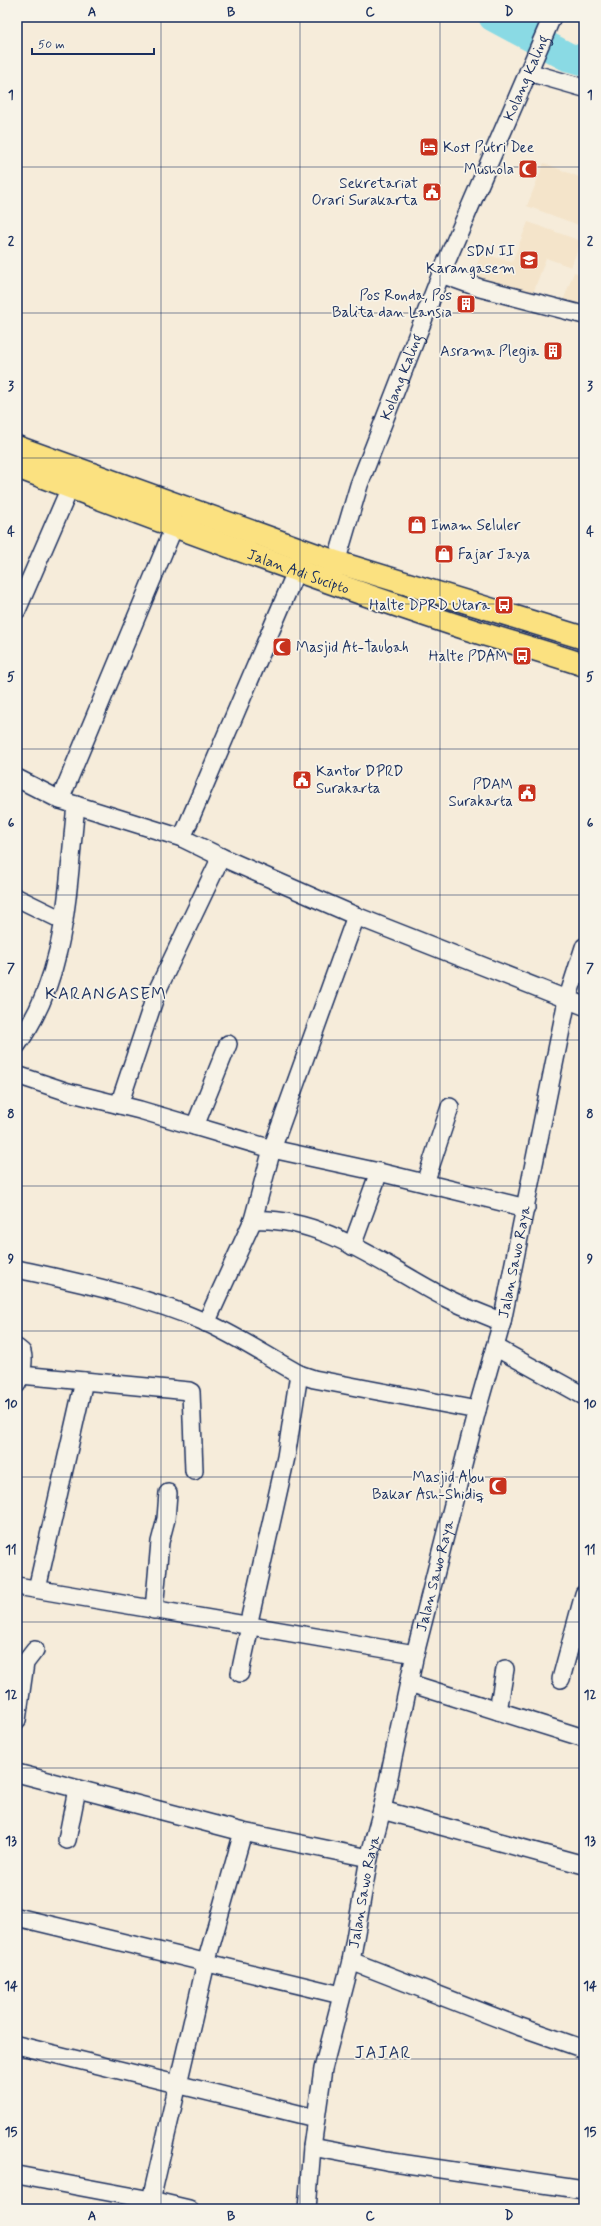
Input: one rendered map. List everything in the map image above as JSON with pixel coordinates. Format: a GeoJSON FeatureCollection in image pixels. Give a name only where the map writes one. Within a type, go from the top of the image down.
{"type":"FeatureCollection","features":[{"type":"Feature","properties":{"kind":"highway","name":"Jalan Adi Sucipto"},"geometry":{"type":"LineString","coordinates":[[17,446],[74,478],[174,527],[297,570],[333,572],[584,638]]}},
{"type":"Feature","properties":{"kind":"highway","name":"Jalan Adi Sucipto"},"geometry":{"type":"LineString","coordinates":[[17,467],[74,478],[305,550],[333,572],[478,632],[584,665]]}},
{"type":"Feature","properties":{"kind":"street","name":"Kolang Kaling"},"geometry":{"type":"LineString","coordinates":[[333,572],[359,485],[441,274],[550,20]]}},
{"type":"Feature","properties":{"kind":"street"},"geometry":{"type":"LineString","coordinates":[[528,72],[584,88]]}},
{"type":"Feature","properties":{"kind":"street"},"geometry":{"type":"LineString","coordinates":[[441,274],[480,288],[584,315]]}},
{"type":"Feature","properties":{"kind":"street"},"geometry":{"type":"LineString","coordinates":[[17,610],[74,478]]}},
{"type":"Feature","properties":{"kind":"street"},"geometry":{"type":"LineString","coordinates":[[17,1045],[45,998],[59,950],[64,921],[68,802],[174,527]]}},
{"type":"Feature","properties":{"kind":"street"},"geometry":{"type":"LineString","coordinates":[[182,838],[305,550]]}},
{"type":"Feature","properties":{"kind":"street"},"geometry":{"type":"LineString","coordinates":[[17,778],[68,802],[182,838],[221,857],[356,916],[584,1006]]}},
{"type":"Feature","properties":{"kind":"street"},"geometry":{"type":"LineString","coordinates":[[119,1105],[157,991],[221,857]]}},
{"type":"Feature","properties":{"kind":"street"},"geometry":{"type":"LineString","coordinates":[[17,898],[64,921]]}},
{"type":"Feature","properties":{"kind":"street"},"geometry":{"type":"LineString","coordinates":[[206,1323],[253,1220],[272,1149],[356,916]]}},
{"type":"Feature","properties":{"kind":"street","name":"Jalan Sawo Raya"},"geometry":{"type":"LineString","coordinates":[[307,2209],[315,2118],[323,2070],[341,1995],[351,1961],[369,1858],[382,1810],[415,1654],[477,1410],[502,1322],[567,1000],[584,947]]}},
{"type":"Feature","properties":{"kind":"street"},"geometry":{"type":"LineString","coordinates":[[195,1126],[228,1044]]}},
{"type":"Feature","properties":{"kind":"street"},"geometry":{"type":"LineString","coordinates":[[17,1075],[68,1092],[195,1126],[272,1149],[379,1172],[526,1208]]}},
{"type":"Feature","properties":{"kind":"street"},"geometry":{"type":"LineString","coordinates":[[426,1183],[450,1107]]}},
{"type":"Feature","properties":{"kind":"street"},"geometry":{"type":"LineString","coordinates":[[352,1246],[379,1172]]}},
{"type":"Feature","properties":{"kind":"street"},"geometry":{"type":"LineString","coordinates":[[253,1220],[268,1219],[293,1223],[352,1246],[446,1298],[502,1322]]}},
{"type":"Feature","properties":{"kind":"street"},"geometry":{"type":"LineString","coordinates":[[17,1268],[144,1299],[206,1323],[299,1374],[314,1379],[477,1410]]}},
{"type":"Feature","properties":{"kind":"street"},"geometry":{"type":"LineString","coordinates":[[495,1347],[584,1396]]}},
{"type":"Feature","properties":{"kind":"street"},"geometry":{"type":"LineString","coordinates":[[17,1348],[23,1355],[19,1380],[84,1381],[191,1392],[194,1472]]}},
{"type":"Feature","properties":{"kind":"street"},"geometry":{"type":"LineString","coordinates":[[240,1673],[286,1457],[299,1374]]}},
{"type":"Feature","properties":{"kind":"street"},"geometry":{"type":"LineString","coordinates":[[37,1589],[84,1381]]}},
{"type":"Feature","properties":{"kind":"street"},"geometry":{"type":"LineString","coordinates":[[154,1610],[161,1538],[166,1519],[168,1493]]}},
{"type":"Feature","properties":{"kind":"street"},"geometry":{"type":"LineString","coordinates":[[17,1586],[415,1654]]}},
{"type":"Feature","properties":{"kind":"street"},"geometry":{"type":"LineString","coordinates":[[561,1679],[584,1594]]}},
{"type":"Feature","properties":{"kind":"street"},"geometry":{"type":"LineString","coordinates":[[17,1720],[25,1663],[35,1650]]}},
{"type":"Feature","properties":{"kind":"street"},"geometry":{"type":"LineString","coordinates":[[498,1711],[505,1669]]}},
{"type":"Feature","properties":{"kind":"street"},"geometry":{"type":"LineString","coordinates":[[409,1683],[584,1738]]}},
{"type":"Feature","properties":{"kind":"street"},"geometry":{"type":"LineString","coordinates":[[17,1773],[242,1832],[369,1858]]}},
{"type":"Feature","properties":{"kind":"street"},"geometry":{"type":"LineString","coordinates":[[67,1840],[77,1789]]}},
{"type":"Feature","properties":{"kind":"street"},"geometry":{"type":"LineString","coordinates":[[382,1810],[584,1865]]}},
{"type":"Feature","properties":{"kind":"street"},"geometry":{"type":"LineString","coordinates":[[151,2200],[206,1963],[242,1832]]}},
{"type":"Feature","properties":{"kind":"street"},"geometry":{"type":"LineString","coordinates":[[17,1917],[341,1995]]}},
{"type":"Feature","properties":{"kind":"street"},"geometry":{"type":"LineString","coordinates":[[351,1961],[518,2026],[584,2049]]}},
{"type":"Feature","properties":{"kind":"street"},"geometry":{"type":"LineString","coordinates":[[17,2045],[315,2118]]}},
{"type":"Feature","properties":{"kind":"street"},"geometry":{"type":"LineString","coordinates":[[312,2147],[386,2161],[584,2190]]}},
{"type":"Feature","properties":{"kind":"street"},"geometry":{"type":"LineString","coordinates":[[17,2175],[151,2200],[189,2209]]}},
{"type":"Feature","properties":{"kind":"shaded area","name":"SDN II Karangasem"},"geometry":{"type":"Polygon","coordinates":[[[544,163],[584,179],[584,227],[527,206],[544,163]]]}},
{"type":"Feature","properties":{"kind":"shaded area","name":"SDN II Karangasem"},"geometry":{"type":"Polygon","coordinates":[[[528,222],[581,241],[571,267],[546,258],[532,296],[472,279],[481,253],[512,262],[528,222]]]}},
{"type":"Feature","properties":{"kind":"shaded area"},"geometry":{"type":"Polygon","coordinates":[[[574,272],[584,276],[584,308],[563,301],[574,272]]]}},
{"type":"Feature","properties":{"kind":"waterway"},"geometry":{"type":"LineString","coordinates":[[493,17],[568,57],[584,61]]}},
{"type":"Feature","properties":{"kind":"place","name":"Kost Putri Dee"},"geometry":{"type":"Point","coordinates":[429,147]}},
{"type":"Feature","properties":{"kind":"place","name":"Mushola"},"geometry":{"type":"Point","coordinates":[528,169]}},
{"type":"Feature","properties":{"kind":"place","name":"Sekretariat Orari Surakarta"},"geometry":{"type":"Point","coordinates":[432,192]}},
{"type":"Feature","properties":{"kind":"place","name":"SDN II Karangasem"},"geometry":{"type":"Point","coordinates":[529,260]}},
{"type":"Feature","properties":{"kind":"place","name":"Pos Ronda, Pos Balita dan Lansia"},"geometry":{"type":"Point","coordinates":[466,304]}},
{"type":"Feature","properties":{"kind":"place","name":"Asrama Plegia"},"geometry":{"type":"Point","coordinates":[553,351]}},
{"type":"Feature","properties":{"kind":"place","name":"Imam Seluler"},"geometry":{"type":"Point","coordinates":[417,525]}},
{"type":"Feature","properties":{"kind":"place","name":"Fajar Jaya"},"geometry":{"type":"Point","coordinates":[444,554]}},
{"type":"Feature","properties":{"kind":"place","name":"Halte DPRD Utara"},"geometry":{"type":"Point","coordinates":[504,605]}},
{"type":"Feature","properties":{"kind":"place","name":"Masjid At-Taubah"},"geometry":{"type":"Point","coordinates":[282,647]}},
{"type":"Feature","properties":{"kind":"place","name":"Halte PDAM"},"geometry":{"type":"Point","coordinates":[522,656]}},
{"type":"Feature","properties":{"kind":"place","name":"Kantor DPRD Surakarta"},"geometry":{"type":"Point","coordinates":[302,780]}},
{"type":"Feature","properties":{"kind":"place","name":"PDAM Surakarta"},"geometry":{"type":"Point","coordinates":[527,793]}},
{"type":"Feature","properties":{"kind":"place","name":"Masjid Abu Bakar Ash-Shidiq"},"geometry":{"type":"Point","coordinates":[498,1486]}},
{"type":"Feature","properties":{"kind":"district","name":"KARANGASEM"},"geometry":{"type":"Point","coordinates":[106,993]}},
{"type":"Feature","properties":{"kind":"district","name":"JAJAR"},"geometry":{"type":"Point","coordinates":[383,2052]}}]}
